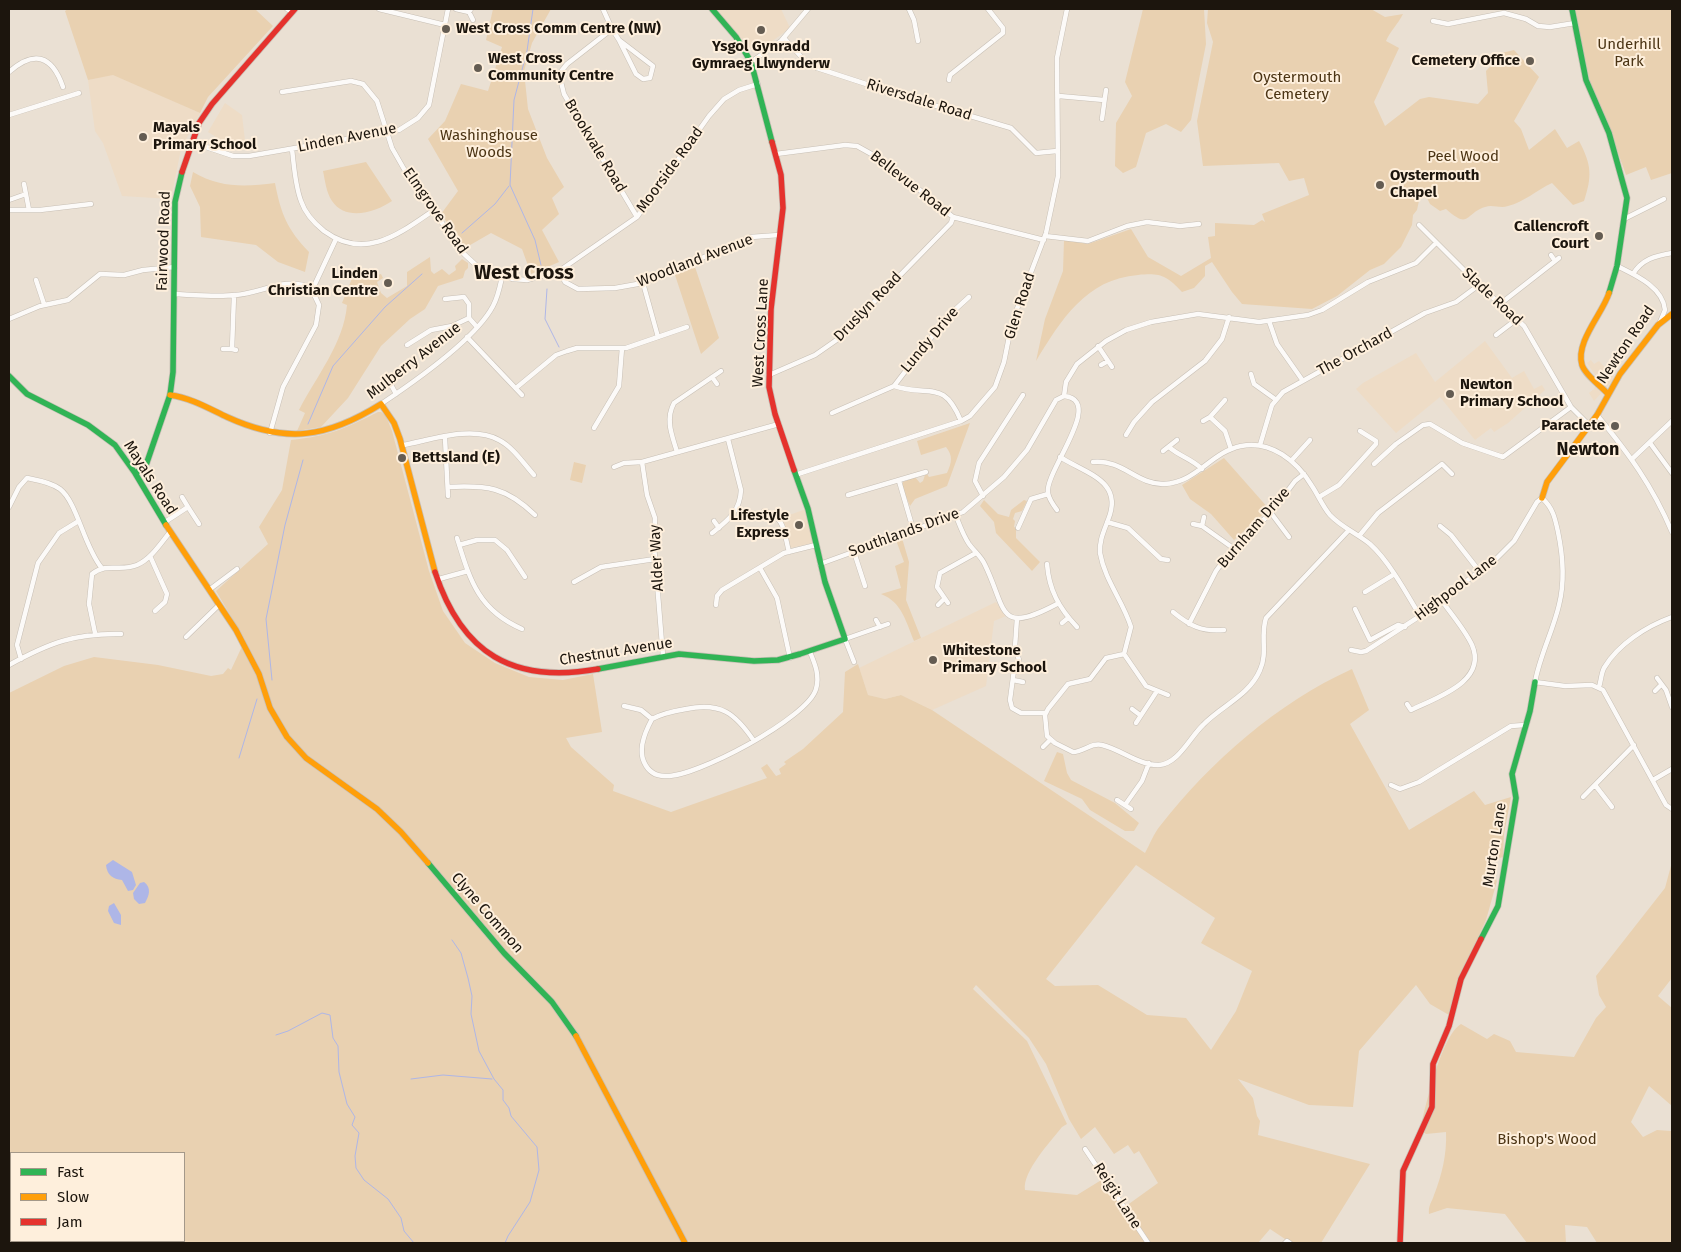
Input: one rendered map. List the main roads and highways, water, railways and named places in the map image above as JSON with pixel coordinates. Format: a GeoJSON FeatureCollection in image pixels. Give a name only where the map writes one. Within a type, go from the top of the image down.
{"type":"FeatureCollection","features":[{"type":"Feature","properties":{"kind":"water"},"geometry":{"type":"Polygon","coordinates":[[[113,860],[132,872],[136,885],[133,890],[128,891],[122,880],[116,879],[109,874],[106,865],[113,860]]]}},
{"type":"Feature","properties":{"kind":"water"},"geometry":{"type":"Polygon","coordinates":[[[144,882],[149,889],[149,895],[145,903],[139,904],[134,899],[133,893],[140,883],[144,882]]]}},
{"type":"Feature","properties":{"kind":"water"},"geometry":{"type":"Polygon","coordinates":[[[114,903],[121,915],[121,925],[114,923],[108,911],[109,906],[114,903]]]}},
{"type":"Feature","properties":{"kind":"waterway"},"geometry":{"type":"LineString","coordinates":[[533,9],[527,51],[514,100],[510,185],[535,240],[541,265]]}},
{"type":"Feature","properties":{"kind":"waterway"},"geometry":{"type":"LineString","coordinates":[[462,233],[495,204],[509,186]]}},
{"type":"Feature","properties":{"kind":"waterway"},"geometry":{"type":"LineString","coordinates":[[308,424],[333,366],[385,307],[422,274]]}},
{"type":"Feature","properties":{"kind":"waterway"},"geometry":{"type":"LineString","coordinates":[[547,289],[545,319],[559,347]]}},
{"type":"Feature","properties":{"kind":"waterway"},"geometry":{"type":"LineString","coordinates":[[272,680],[266,619],[285,525],[303,460]]}},
{"type":"Feature","properties":{"kind":"waterway"},"geometry":{"type":"LineString","coordinates":[[239,758],[257,699]]}},
{"type":"Feature","properties":{"kind":"waterway"},"geometry":{"type":"LineString","coordinates":[[452,940],[461,953],[468,978],[472,996],[471,1014],[479,1051],[494,1079],[503,1090],[503,1100],[509,1108],[511,1116],[537,1147],[539,1170],[530,1202],[505,1243]]}},
{"type":"Feature","properties":{"kind":"waterway"},"geometry":{"type":"LineString","coordinates":[[276,1035],[288,1031],[322,1013],[330,1015],[333,1038],[338,1046],[339,1072],[347,1104],[355,1117],[352,1125],[359,1133],[355,1156],[356,1168],[364,1180],[388,1199],[401,1218],[404,1231],[414,1243]]}},
{"type":"Feature","properties":{"kind":"waterway"},"geometry":{"type":"LineString","coordinates":[[411,1079],[443,1075],[492,1079]]}},
{"type":"Feature","properties":{"kind":"place","name":"West Cross Comm Centre (NW)"},"geometry":{"type":"Point","coordinates":[446,29]}},
{"type":"Feature","properties":{"kind":"place","name":"Ysgol Gynradd Gymraeg Llwynderw"},"geometry":{"type":"Point","coordinates":[761,30]}},
{"type":"Feature","properties":{"kind":"place","name":"Cemetery Office"},"geometry":{"type":"Point","coordinates":[1530,61]}},
{"type":"Feature","properties":{"kind":"place","name":"West Cross Community Centre"},"geometry":{"type":"Point","coordinates":[478,68]}},
{"type":"Feature","properties":{"kind":"place","name":"Mayals Primary School"},"geometry":{"type":"Point","coordinates":[143,137]}},
{"type":"Feature","properties":{"kind":"place","name":"Oystermouth Chapel"},"geometry":{"type":"Point","coordinates":[1380,185]}},
{"type":"Feature","properties":{"kind":"place","name":"Callencroft Court"},"geometry":{"type":"Point","coordinates":[1599,236]}},
{"type":"Feature","properties":{"kind":"place","name":"Linden Christian Centre"},"geometry":{"type":"Point","coordinates":[388,283]}},
{"type":"Feature","properties":{"kind":"place","name":"Newton Primary School"},"geometry":{"type":"Point","coordinates":[1450,394]}},
{"type":"Feature","properties":{"kind":"place","name":"Paraclete"},"geometry":{"type":"Point","coordinates":[1615,426]}},
{"type":"Feature","properties":{"kind":"place","name":"Bettsland (E)"},"geometry":{"type":"Point","coordinates":[402,458]}},
{"type":"Feature","properties":{"kind":"place","name":"Lifestyle Express"},"geometry":{"type":"Point","coordinates":[799,525]}},
{"type":"Feature","properties":{"kind":"place","name":"Whitestone Primary School"},"geometry":{"type":"Point","coordinates":[933,660]}},
{"type":"Feature","properties":{"kind":"district","name":"West Cross"},"geometry":{"type":"Point","coordinates":[524,273]}},
{"type":"Feature","properties":{"kind":"district","name":"Newton"},"geometry":{"type":"Point","coordinates":[1588,450]}},
{"type":"Feature","properties":{"kind":"park label","name":"Underhill Park"},"geometry":{"type":"Point","coordinates":[1629,54]}},
{"type":"Feature","properties":{"kind":"park label","name":"Oystermouth Cemetery"},"geometry":{"type":"Point","coordinates":[1297,86]}},
{"type":"Feature","properties":{"kind":"park label","name":"Washinghouse Woods"},"geometry":{"type":"Point","coordinates":[489,144]}},
{"type":"Feature","properties":{"kind":"park label","name":"Peel Wood"},"geometry":{"type":"Point","coordinates":[1463,157]}},
{"type":"Feature","properties":{"kind":"park label","name":"Bishop's Wood"},"geometry":{"type":"Point","coordinates":[1547,1140]}}]}
